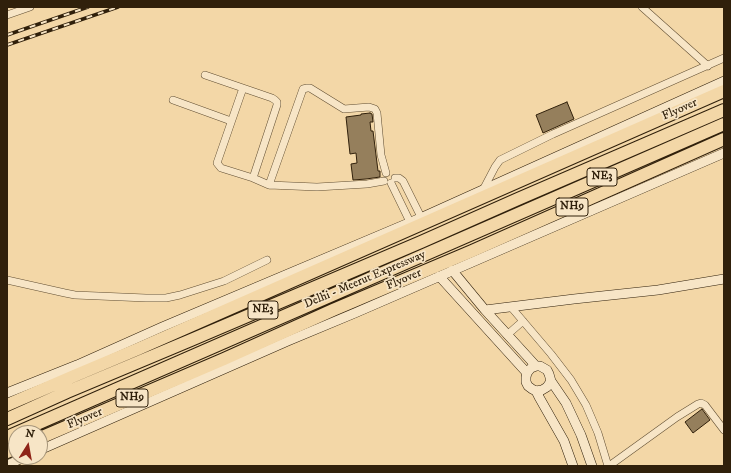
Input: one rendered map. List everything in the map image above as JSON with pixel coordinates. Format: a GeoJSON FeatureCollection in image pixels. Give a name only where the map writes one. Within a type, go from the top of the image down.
{"type":"FeatureCollection","features":[{"type":"Feature","properties":{"kind":"highway","name":"Flyover"},"geometry":{"type":"LineString","coordinates":[[292,281],[391,234],[516,183],[724,91]]}},
{"type":"Feature","properties":{"kind":"highway","name":"Delhi - Meerut Expressway"},"geometry":{"type":"LineString","coordinates":[[7,419],[67,392],[414,245],[518,198],[724,110]]}},
{"type":"Feature","properties":{"kind":"highway","name":"Delhi - Meerut Expressway"},"geometry":{"type":"LineString","coordinates":[[7,437],[724,124]]}},
{"type":"Feature","properties":{"kind":"highway","name":"Flyover"},"geometry":{"type":"LineString","coordinates":[[48,435],[224,359],[353,308],[419,273],[724,139]]}},
{"type":"Feature","properties":{"kind":"highway"},"geometry":{"type":"LineString","coordinates":[[7,405],[162,339],[292,281],[296,270]]}},
{"type":"Feature","properties":{"kind":"street"},"geometry":{"type":"LineString","coordinates":[[7,14],[16,9],[30,7]]}},
{"type":"Feature","properties":{"kind":"street"},"geometry":{"type":"LineString","coordinates":[[642,7],[708,66]]}},
{"type":"Feature","properties":{"kind":"street"},"geometry":{"type":"LineString","coordinates":[[484,188],[500,160],[553,134],[724,58]]}},
{"type":"Feature","properties":{"kind":"street"},"geometry":{"type":"LineString","coordinates":[[206,75],[272,98],[277,102],[253,178]]}},
{"type":"Feature","properties":{"kind":"street"},"geometry":{"type":"LineString","coordinates":[[7,393],[77,365],[296,270],[391,234],[410,222],[484,188],[724,81]]}},
{"type":"Feature","properties":{"kind":"street"},"geometry":{"type":"LineString","coordinates":[[243,88],[217,163],[221,168],[253,178],[269,185],[317,187],[367,184],[390,181],[399,178],[403,181],[421,217]]}},
{"type":"Feature","properties":{"kind":"street"},"geometry":{"type":"LineString","coordinates":[[269,185],[303,89],[307,88],[344,108],[369,107],[375,109],[377,113],[381,156],[386,172],[383,176],[390,181],[410,222]]}},
{"type":"Feature","properties":{"kind":"street"},"geometry":{"type":"LineString","coordinates":[[173,100],[231,121]]}},
{"type":"Feature","properties":{"kind":"street"},"geometry":{"type":"LineString","coordinates":[[48,446],[288,341],[353,308],[439,276],[724,153]]}},
{"type":"Feature","properties":{"kind":"street"},"geometry":{"type":"LineString","coordinates":[[7,280],[75,295],[166,298],[224,281],[267,260]]}},
{"type":"Feature","properties":{"kind":"street"},"geometry":{"type":"LineString","coordinates":[[452,270],[485,310],[536,366]]}},
{"type":"Feature","properties":{"kind":"street"},"geometry":{"type":"LineString","coordinates":[[439,276],[527,372]]}},
{"type":"Feature","properties":{"kind":"street"},"geometry":{"type":"LineString","coordinates":[[485,310],[658,290],[724,279]]}},
{"type":"Feature","properties":{"kind":"street"},"geometry":{"type":"LineString","coordinates":[[511,307],[564,371],[586,405],[598,433],[608,466],[677,417],[701,403],[705,404],[724,430]]}},
{"type":"Feature","properties":{"kind":"street"},"geometry":{"type":"LineString","coordinates":[[507,335],[522,321]]}},
{"type":"Feature","properties":{"kind":"street"},"geometry":{"type":"LineString","coordinates":[[573,466],[564,441],[536,391],[528,386],[526,382],[527,372],[536,366],[540,366],[547,370],[551,381],[566,403],[581,436],[592,466]]}},
{"type":"Feature","properties":{"kind":"street"},"geometry":{"type":"LineString","coordinates":[[536,391],[547,387],[551,381]]}},
{"type":"Feature","properties":{"kind":"building"},"geometry":{"type":"Polygon","coordinates":[[[567,102],[574,119],[543,133],[536,115],[567,102]]]}},
{"type":"Feature","properties":{"kind":"building"},"geometry":{"type":"Polygon","coordinates":[[[370,113],[372,114],[373,122],[370,122],[371,131],[373,131],[380,177],[353,180],[351,164],[357,163],[356,153],[350,154],[346,117],[370,113]]]}},
{"type":"Feature","properties":{"kind":"building"},"geometry":{"type":"Polygon","coordinates":[[[702,409],[710,420],[693,433],[685,422],[702,409]]]}},
{"type":"Feature","properties":{"kind":"railway"},"geometry":{"type":"LineString","coordinates":[[7,35],[88,7]]}},
{"type":"Feature","properties":{"kind":"railway"},"geometry":{"type":"LineString","coordinates":[[7,45],[118,7]]}}]}
